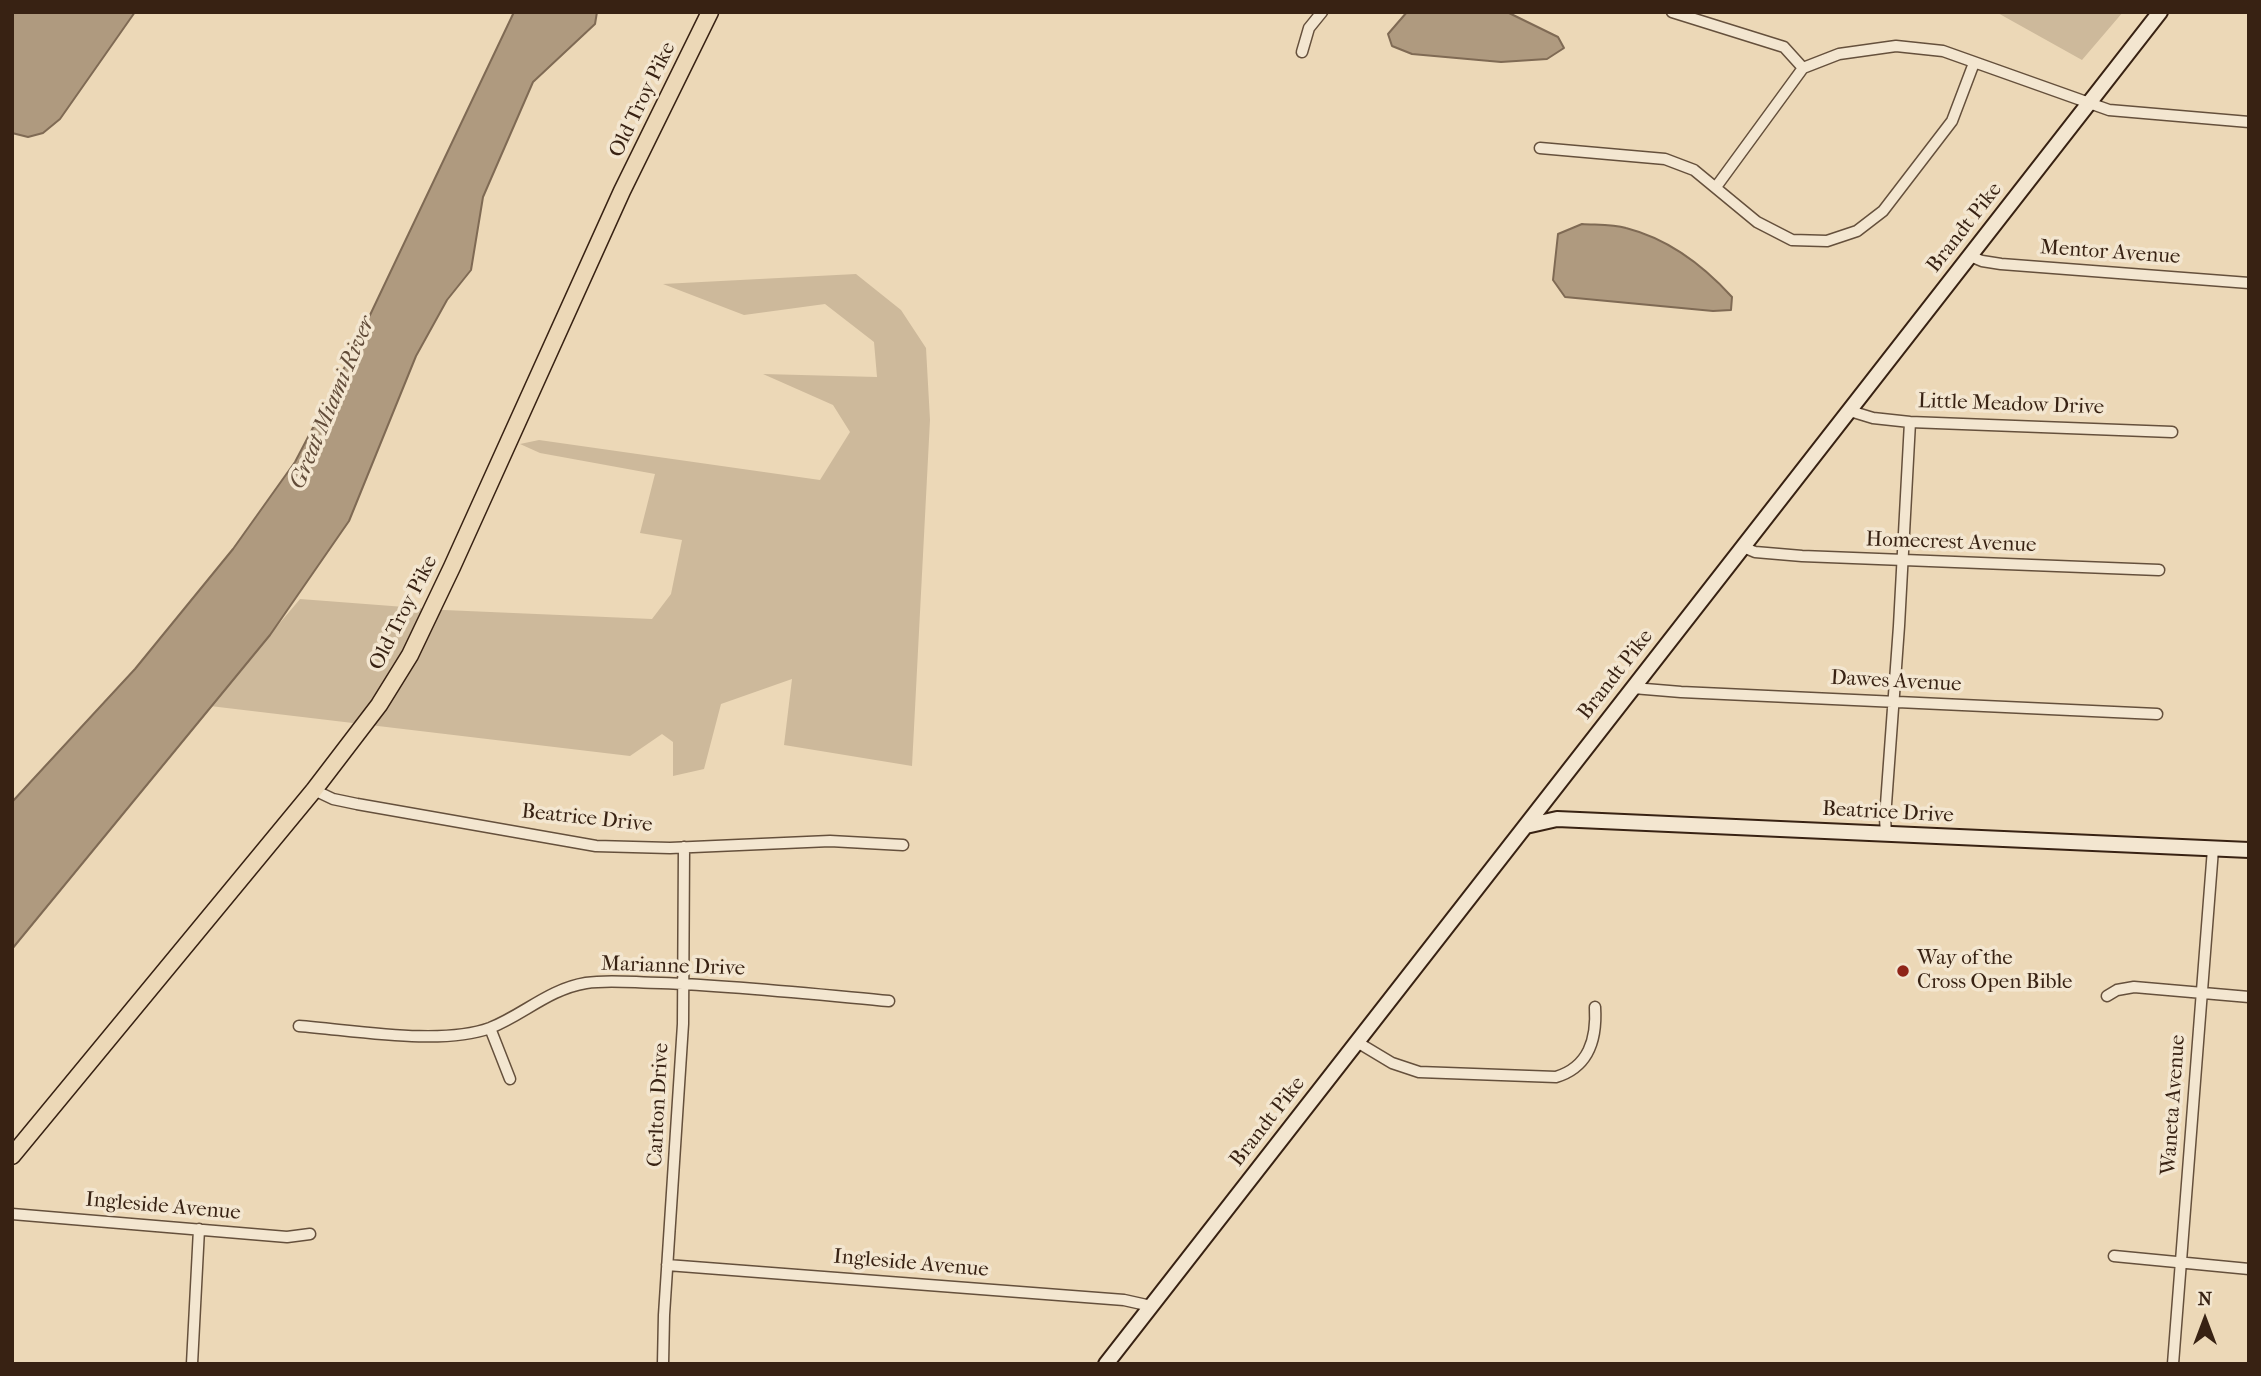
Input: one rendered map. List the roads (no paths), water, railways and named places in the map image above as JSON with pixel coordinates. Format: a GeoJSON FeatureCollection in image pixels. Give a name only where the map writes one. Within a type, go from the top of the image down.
{"type":"FeatureCollection","features":[{"type":"Feature","properties":{"kind":"main road","name":"Old Troy Pike"},"geometry":{"type":"LineString","coordinates":[[12,1156],[314,790],[379,705],[410,655],[622,191],[710,12]]}},
{"type":"Feature","properties":{"kind":"main road","name":"Brandt Pike"},"geometry":{"type":"LineString","coordinates":[[1106,1364],[2160,12]]}},
{"type":"Feature","properties":{"kind":"main road","name":"Beatrice Drive"},"geometry":{"type":"LineString","coordinates":[[1525,826],[1557,819],[2249,850]]}},
{"type":"Feature","properties":{"kind":"street"},"geometry":{"type":"LineString","coordinates":[[1302,52],[1309,28],[1322,12]]}},
{"type":"Feature","properties":{"kind":"street"},"geometry":{"type":"LineString","coordinates":[[1672,12],[1784,47],[1803,68]]}},
{"type":"Feature","properties":{"kind":"street"},"geometry":{"type":"LineString","coordinates":[[1716,187],[1803,68],[1839,54],[1896,46],[1943,51],[2109,110],[2249,122]]}},
{"type":"Feature","properties":{"kind":"street"},"geometry":{"type":"LineString","coordinates":[[1540,148],[1665,159],[1694,170],[1757,222],[1792,240],[1827,241],[1857,231],[1883,211],[1952,121],[1974,63]]}},
{"type":"Feature","properties":{"kind":"street","name":"Mentor Avenue"},"geometry":{"type":"LineString","coordinates":[[1970,256],[2001,264],[2249,283]]}},
{"type":"Feature","properties":{"kind":"street","name":"Little Meadow Drive"},"geometry":{"type":"LineString","coordinates":[[1850,411],[1873,418],[1910,422],[2172,432]]}},
{"type":"Feature","properties":{"kind":"street"},"geometry":{"type":"LineString","coordinates":[[1886,834],[1910,422]]}},
{"type":"Feature","properties":{"kind":"street","name":"Homecrest Avenue"},"geometry":{"type":"LineString","coordinates":[[1743,547],[1768,554],[2159,570]]}},
{"type":"Feature","properties":{"kind":"street","name":"Dawes Avenue"},"geometry":{"type":"LineString","coordinates":[[1633,688],[1671,692],[2157,714]]}},
{"type":"Feature","properties":{"kind":"street","name":"Beatrice Drive"},"geometry":{"type":"LineString","coordinates":[[314,790],[333,799],[357,804],[554,840],[631,848],[804,841],[902,845]]}},
{"type":"Feature","properties":{"kind":"street","name":"Carlton Drive"},"geometry":{"type":"LineString","coordinates":[[663,1364],[684,984],[684,847]]}},
{"type":"Feature","properties":{"kind":"street","name":"Waneta Avenue"},"geometry":{"type":"LineString","coordinates":[[2173,1364],[2213,849]]}},
{"type":"Feature","properties":{"kind":"street","name":"Marianne Drive"},"geometry":{"type":"LineString","coordinates":[[299,1026],[439,1037],[460,1036],[490,1028],[571,986],[602,982],[684,984],[890,1001]]}},
{"type":"Feature","properties":{"kind":"street"},"geometry":{"type":"LineString","coordinates":[[2107,996],[2117,990],[2134,987],[2249,997]]}},
{"type":"Feature","properties":{"kind":"street"},"geometry":{"type":"LineString","coordinates":[[1357,1042],[1392,1063],[1419,1072],[1556,1077],[1577,1068],[1587,1055],[1595,1031],[1595,1007]]}},
{"type":"Feature","properties":{"kind":"street"},"geometry":{"type":"LineString","coordinates":[[490,1028],[510,1079]]}},
{"type":"Feature","properties":{"kind":"street","name":"Ingleside Avenue"},"geometry":{"type":"LineString","coordinates":[[12,1214],[287,1237],[310,1234]]}},
{"type":"Feature","properties":{"kind":"street"},"geometry":{"type":"LineString","coordinates":[[192,1364],[199,1229]]}},
{"type":"Feature","properties":{"kind":"street"},"geometry":{"type":"LineString","coordinates":[[2114,1256],[2249,1269]]}},
{"type":"Feature","properties":{"kind":"street","name":"Ingleside Avenue"},"geometry":{"type":"LineString","coordinates":[[667,1265],[1125,1300],[1151,1306]]}},
{"type":"Feature","properties":{"kind":"water"},"geometry":{"type":"Polygon","coordinates":[[[12,12],[135,12],[60,119],[43,133],[28,137],[12,133],[12,12]]]}},
{"type":"Feature","properties":{"kind":"water","name":"Great Miami River"},"geometry":{"type":"Polygon","coordinates":[[[514,12],[597,12],[595,24],[533,82],[483,197],[471,270],[447,300],[416,356],[349,521],[270,635],[12,949],[12,802],[135,669],[233,549],[295,462],[351,355],[514,12]]]}},
{"type":"Feature","properties":{"kind":"water"},"geometry":{"type":"Polygon","coordinates":[[[1407,12],[1507,12],[1558,37],[1564,48],[1547,59],[1501,62],[1412,54],[1392,46],[1388,34],[1407,12]]]}},
{"type":"Feature","properties":{"kind":"water"},"geometry":{"type":"Polygon","coordinates":[[[1582,224],[1621,227],[1671,246],[1709,274],[1732,297],[1731,310],[1713,311],[1565,297],[1553,280],[1558,234],[1582,224]]]}},
{"type":"Feature","properties":{"kind":"place","name":"Way of the Cross Open Bible"},"geometry":{"type":"Point","coordinates":[1903,971]}}]}
